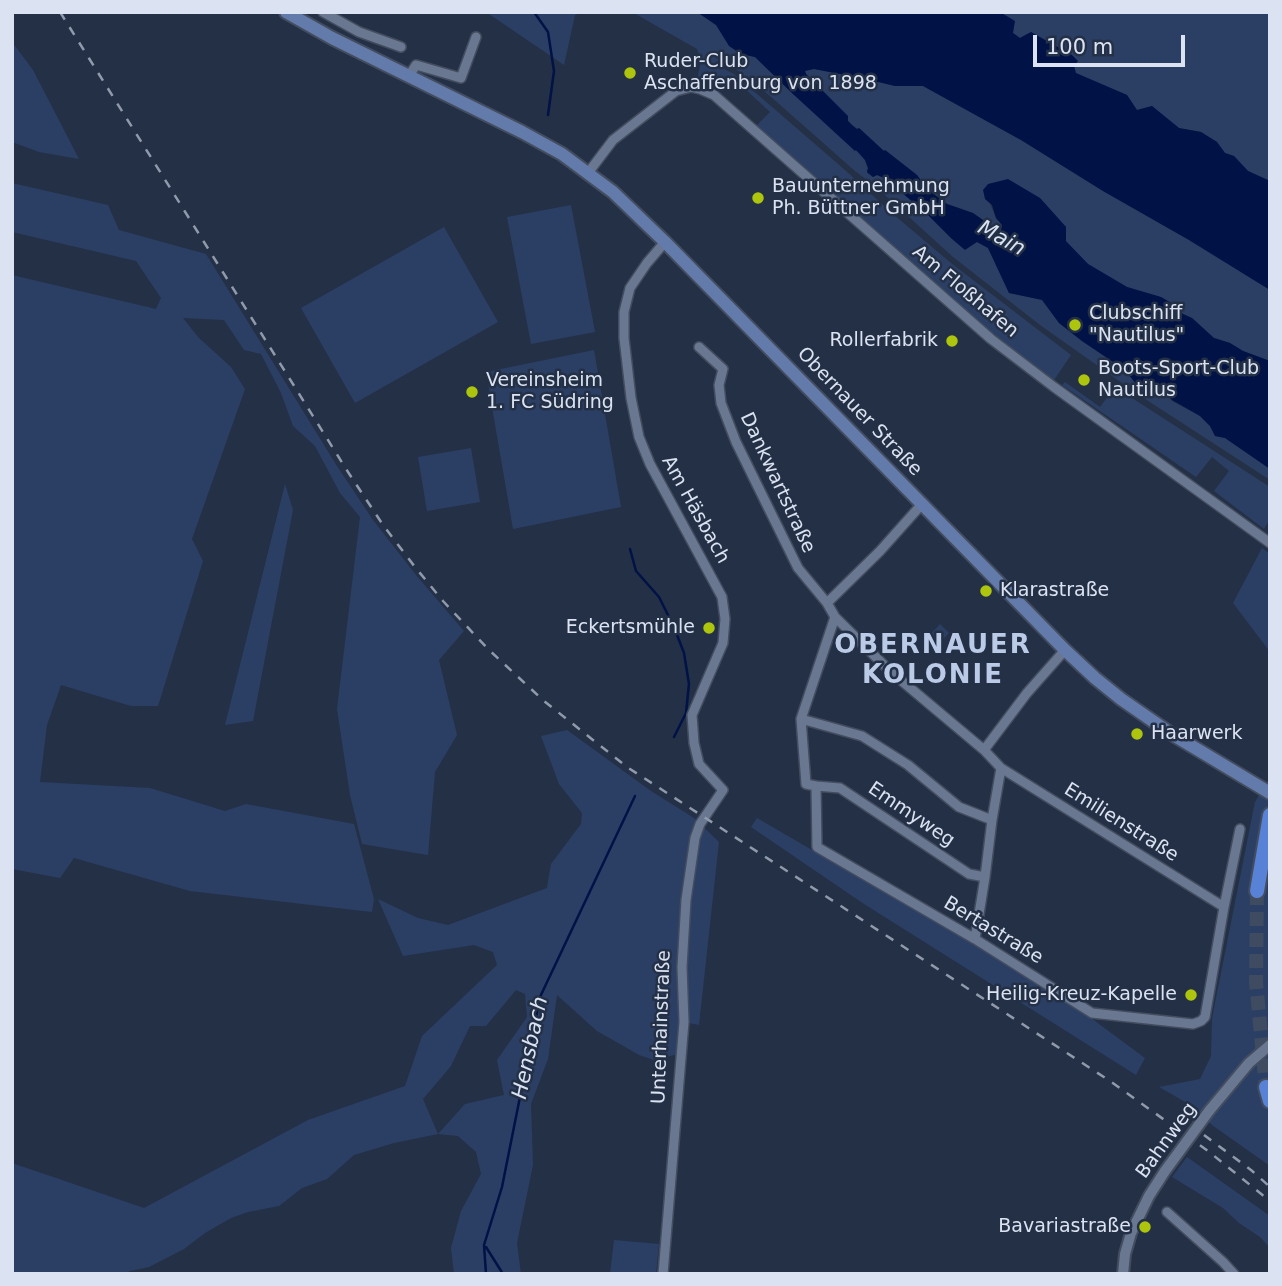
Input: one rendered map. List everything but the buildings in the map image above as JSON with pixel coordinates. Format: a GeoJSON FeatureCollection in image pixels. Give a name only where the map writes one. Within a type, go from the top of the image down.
{"type":"FeatureCollection","features":[{"type":"Feature","properties":{"kind":"highway"},"geometry":{"type":"LineString","coordinates":[[1257,891],[1270,815]]}},
{"type":"Feature","properties":{"kind":"main road","name":"Obernauer Straße"},"geometry":{"type":"LineString","coordinates":[[286,12],[562,154],[613,192],[1065,650],[1121,699],[1209,757],[1270,793]]}},
{"type":"Feature","properties":{"kind":"street"},"geometry":{"type":"LineString","coordinates":[[323,12],[359,32],[401,47]]}},
{"type":"Feature","properties":{"kind":"street"},"geometry":{"type":"LineString","coordinates":[[409,76],[416,65],[461,78],[476,37]]}},
{"type":"Feature","properties":{"kind":"street","name":"Am Floßhafen"},"geometry":{"type":"LineString","coordinates":[[588,173],[613,140],[676,91],[691,87],[714,95],[991,339],[1270,543]]}},
{"type":"Feature","properties":{"kind":"street","name":"Am Häsbach"},"geometry":{"type":"LineString","coordinates":[[665,242],[630,288],[624,312],[624,338],[639,437],[650,464],[722,597],[725,619],[723,643],[692,715],[699,764],[723,790]]}},
{"type":"Feature","properties":{"kind":"street","name":"Dankwartstraße"},"geometry":{"type":"LineString","coordinates":[[699,347],[723,369],[719,385],[721,403],[736,442],[799,568],[835,617],[890,671],[984,750]]}},
{"type":"Feature","properties":{"kind":"street"},"geometry":{"type":"LineString","coordinates":[[827,603],[922,505]]}},
{"type":"Feature","properties":{"kind":"street"},"geometry":{"type":"LineString","coordinates":[[816,786],[806,784],[801,719],[835,617]]}},
{"type":"Feature","properties":{"kind":"street"},"geometry":{"type":"LineString","coordinates":[[984,750],[1027,693],[1065,650]]}},
{"type":"Feature","properties":{"kind":"street"},"geometry":{"type":"LineString","coordinates":[[801,719],[862,736],[908,765],[959,807],[992,820]]}},
{"type":"Feature","properties":{"kind":"street","name":"Emilienstraße"},"geometry":{"type":"LineString","coordinates":[[984,750],[1001,768],[1224,907]]}},
{"type":"Feature","properties":{"kind":"street"},"geometry":{"type":"LineString","coordinates":[[975,939],[1001,768]]}},
{"type":"Feature","properties":{"kind":"street","name":"Bertastraße"},"geometry":{"type":"LineString","coordinates":[[816,786],[817,847],[975,939],[1092,1013],[1193,1024],[1201,1021],[1205,1017],[1224,907]]}},
{"type":"Feature","properties":{"kind":"street","name":"Emmyweg"},"geometry":{"type":"LineString","coordinates":[[816,786],[840,789],[969,874],[985,877]]}},
{"type":"Feature","properties":{"kind":"street","name":"Unterhainstraße"},"geometry":{"type":"LineString","coordinates":[[663,1274],[683,1042],[681,967],[686,900],[695,838],[700,824],[723,790]]}},
{"type":"Feature","properties":{"kind":"street"},"geometry":{"type":"LineString","coordinates":[[1224,907],[1240,829]]}},
{"type":"Feature","properties":{"kind":"street","name":"Bahnweg"},"geometry":{"type":"LineString","coordinates":[[1123,1274],[1130,1233],[1165,1171],[1209,1111],[1249,1063],[1270,1045]]}},
{"type":"Feature","properties":{"kind":"street"},"geometry":{"type":"LineString","coordinates":[[1167,1212],[1234,1274]]}},
{"type":"Feature","properties":{"kind":"shaded area"},"geometry":{"type":"Polygon","coordinates":[[[486,12],[583,12],[575,15],[564,65],[486,12]]]}},
{"type":"Feature","properties":{"kind":"shaded area"},"geometry":{"type":"Polygon","coordinates":[[[632,12],[697,12],[716,25],[741,54],[755,57],[856,150],[865,160],[867,173],[886,179],[952,239],[977,242],[988,248],[1009,293],[1042,299],[1059,323],[1125,370],[1141,390],[1158,385],[1172,401],[1200,416],[1215,436],[1225,438],[1270,469],[1270,480],[1139,395],[1040,325],[953,257],[770,96],[733,67],[725,65],[724,69],[734,74],[951,263],[1071,355],[1054,380],[981,326],[756,126],[770,112],[731,76],[716,90],[697,80],[701,61],[697,49],[632,12]]]}},
{"type":"Feature","properties":{"kind":"shaded area"},"geometry":{"type":"Polygon","coordinates":[[[1000,12],[1270,12],[1270,181],[1248,171],[1234,156],[1225,153],[1217,142],[1201,132],[1179,128],[1152,106],[1137,110],[1127,95],[1075,73],[1074,66],[1031,32],[1020,38],[1013,33],[1000,12]]]}},
{"type":"Feature","properties":{"kind":"shaded area"},"geometry":{"type":"Polygon","coordinates":[[[12,42],[33,70],[79,159],[39,152],[12,142],[12,42]]]}},
{"type":"Feature","properties":{"kind":"shaded area"},"geometry":{"type":"Polygon","coordinates":[[[814,69],[895,86],[923,86],[1021,140],[1270,290],[1270,361],[1214,338],[1173,304],[1161,297],[1127,287],[1088,264],[1065,241],[1066,227],[1040,198],[989,201],[1002,225],[1001,230],[973,213],[947,204],[927,189],[917,175],[852,125],[806,74],[805,71],[814,69]]]}},
{"type":"Feature","properties":{"kind":"shaded area"},"geometry":{"type":"Polygon","coordinates":[[[12,183],[108,205],[119,230],[206,254],[373,520],[464,631],[439,660],[457,735],[435,772],[428,855],[362,844],[350,795],[337,709],[360,517],[340,493],[315,446],[293,426],[281,393],[261,354],[244,350],[224,320],[183,318],[198,337],[231,367],[245,389],[192,539],[203,561],[158,706],[131,706],[61,685],[47,725],[40,782],[150,788],[225,811],[246,804],[354,824],[374,899],[372,912],[190,891],[74,858],[60,878],[12,869],[12,275],[156,309],[161,298],[136,261],[12,232],[12,183]]]}},
{"type":"Feature","properties":{"kind":"shaded area"},"geometry":{"type":"Polygon","coordinates":[[[571,205],[595,332],[531,344],[507,217],[571,205]]]}},
{"type":"Feature","properties":{"kind":"shaded area"},"geometry":{"type":"Polygon","coordinates":[[[444,227],[498,322],[355,403],[301,308],[444,227]]]}},
{"type":"Feature","properties":{"kind":"shaded area"},"geometry":{"type":"Polygon","coordinates":[[[594,350],[621,507],[513,529],[486,372],[594,350]]]}},
{"type":"Feature","properties":{"kind":"shaded area"},"geometry":{"type":"Polygon","coordinates":[[[1065,382],[1100,407],[1115,387],[1270,487],[1270,519],[1264,529],[1214,491],[1229,471],[1212,457],[1196,477],[1062,385],[1065,382]]]}},
{"type":"Feature","properties":{"kind":"shaded area"},"geometry":{"type":"Polygon","coordinates":[[[471,448],[480,502],[427,511],[418,457],[471,448]]]}},
{"type":"Feature","properties":{"kind":"shaded area"},"geometry":{"type":"Polygon","coordinates":[[[285,484],[293,510],[253,721],[225,725],[285,484]]]}},
{"type":"Feature","properties":{"kind":"shaded area"},"geometry":{"type":"Polygon","coordinates":[[[1262,548],[1270,554],[1270,652],[1233,603],[1262,548]]]}},
{"type":"Feature","properties":{"kind":"shaded area"},"geometry":{"type":"Polygon","coordinates":[[[940,624],[949,633],[933,649],[924,641],[940,624]]]}},
{"type":"Feature","properties":{"kind":"shaded area"},"geometry":{"type":"Polygon","coordinates":[[[567,730],[651,791],[694,818],[719,842],[699,1025],[684,1022],[682,1053],[654,1060],[639,1055],[597,1031],[557,995],[548,1059],[531,1104],[533,1165],[517,1243],[521,1274],[454,1274],[451,1248],[461,1211],[481,1174],[476,1152],[458,1136],[438,1134],[354,1155],[327,1179],[302,1188],[279,1206],[231,1218],[184,1249],[149,1267],[125,1274],[12,1274],[12,1163],[144,1208],[308,1120],[405,1086],[422,1036],[497,965],[493,952],[474,945],[403,956],[378,899],[418,918],[448,925],[547,888],[551,864],[581,824],[582,813],[559,784],[541,736],[567,730]],[[516,990],[486,1026],[470,1026],[451,1066],[423,1099],[438,1134],[465,1104],[504,1095],[497,1060],[527,1017],[525,994],[516,990]]]}},
{"type":"Feature","properties":{"kind":"shaded area"},"geometry":{"type":"Polygon","coordinates":[[[1270,777],[1270,1166],[1212,1125],[1194,1107],[1159,1087],[1200,1079],[1211,1056],[1212,1018],[1255,802],[1270,777]]]}},
{"type":"Feature","properties":{"kind":"shaded area"},"geometry":{"type":"Polygon","coordinates":[[[757,818],[977,946],[1095,1021],[1145,1058],[1136,1075],[864,904],[751,827],[757,818]]]}},
{"type":"Feature","properties":{"kind":"shaded area"},"geometry":{"type":"Polygon","coordinates":[[[1187,1157],[1270,1216],[1270,1248],[1223,1208],[1172,1177],[1187,1157]]]}},
{"type":"Feature","properties":{"kind":"shaded area"},"geometry":{"type":"Polygon","coordinates":[[[614,1240],[659,1244],[656,1274],[610,1274],[614,1240]]]}},
{"type":"Feature","properties":{"kind":"water","name":"Main"},"geometry":{"type":"Polygon","coordinates":[[[697,12],[1000,12],[1015,21],[1013,33],[1020,38],[1031,32],[1072,55],[1078,61],[1074,66],[1076,73],[1127,95],[1137,110],[1152,106],[1179,128],[1201,132],[1217,142],[1225,153],[1234,156],[1248,171],[1270,181],[1270,290],[1021,140],[923,86],[895,86],[814,69],[805,71],[848,116],[852,125],[917,175],[927,189],[947,204],[973,213],[1001,230],[1002,225],[996,218],[992,205],[985,199],[983,190],[988,184],[1008,179],[1040,198],[1066,227],[1066,241],[1088,264],[1127,287],[1161,297],[1173,304],[1214,338],[1270,361],[1270,469],[1225,438],[1215,436],[1200,416],[1172,400],[1158,385],[1141,390],[1125,370],[1059,323],[1042,300],[1009,293],[988,248],[977,242],[965,250],[886,179],[877,175],[873,177],[867,172],[865,160],[856,150],[755,57],[741,54],[729,46],[716,25],[697,12]]]}},
{"type":"Feature","properties":{"kind":"waterway","name":"Hensbach"},"geometry":{"type":"LineString","coordinates":[[534,12],[548,32],[554,71],[548,115]]}},
{"type":"Feature","properties":{"kind":"waterway","name":"Hensbach"},"geometry":{"type":"LineString","coordinates":[[630,549],[636,571],[659,597],[684,653],[689,684],[686,713],[674,737]]}},
{"type":"Feature","properties":{"kind":"waterway","name":"Hensbach"},"geometry":{"type":"LineString","coordinates":[[486,1274],[484,1245],[502,1187],[540,997],[635,796]]}},
{"type":"Feature","properties":{"kind":"waterway"},"geometry":{"type":"LineString","coordinates":[[486,1247],[503,1274]]}},
{"type":"Feature","properties":{"kind":"tunnel"},"geometry":{"type":"LineString","coordinates":[[1257,891],[1256,982],[1266,1087]]}},
{"type":"Feature","properties":{"kind":"railway"},"geometry":{"type":"LineString","coordinates":[[60,12],[383,525],[443,601],[488,649],[544,701],[627,767],[1110,1081],[1208,1151],[1270,1201]]}},
{"type":"Feature","properties":{"kind":"railway"},"geometry":{"type":"LineString","coordinates":[[1204,1135],[1270,1187]]}},
{"type":"Feature","properties":{"kind":"place","name":"Ruder-Club Aschaffenburg von 1898"},"geometry":{"type":"Point","coordinates":[630,73]}},
{"type":"Feature","properties":{"kind":"place","name":"Bauunternehmung Ph. Büttner GmbH"},"geometry":{"type":"Point","coordinates":[758,198]}},
{"type":"Feature","properties":{"kind":"place","name":"Clubschiff \"Nautilus\""},"geometry":{"type":"Point","coordinates":[1075,325]}},
{"type":"Feature","properties":{"kind":"place","name":"Rollerfabrik"},"geometry":{"type":"Point","coordinates":[952,341]}},
{"type":"Feature","properties":{"kind":"place","name":"Boots-Sport-Club Nautilus"},"geometry":{"type":"Point","coordinates":[1084,380]}},
{"type":"Feature","properties":{"kind":"place","name":"Vereinsheim 1. FC Südring"},"geometry":{"type":"Point","coordinates":[472,392]}},
{"type":"Feature","properties":{"kind":"place","name":"Klarastraße"},"geometry":{"type":"Point","coordinates":[986,591]}},
{"type":"Feature","properties":{"kind":"place","name":"Eckertsmühle"},"geometry":{"type":"Point","coordinates":[709,628]}},
{"type":"Feature","properties":{"kind":"place","name":"Haarwerk"},"geometry":{"type":"Point","coordinates":[1137,734]}},
{"type":"Feature","properties":{"kind":"place","name":"Heilig-Kreuz-Kapelle"},"geometry":{"type":"Point","coordinates":[1191,995]}},
{"type":"Feature","properties":{"kind":"place","name":"Bavariastraße"},"geometry":{"type":"Point","coordinates":[1145,1227]}},
{"type":"Feature","properties":{"kind":"district","name":"OBERNAUER KOLONIE"},"geometry":{"type":"Point","coordinates":[933,661]}}]}
